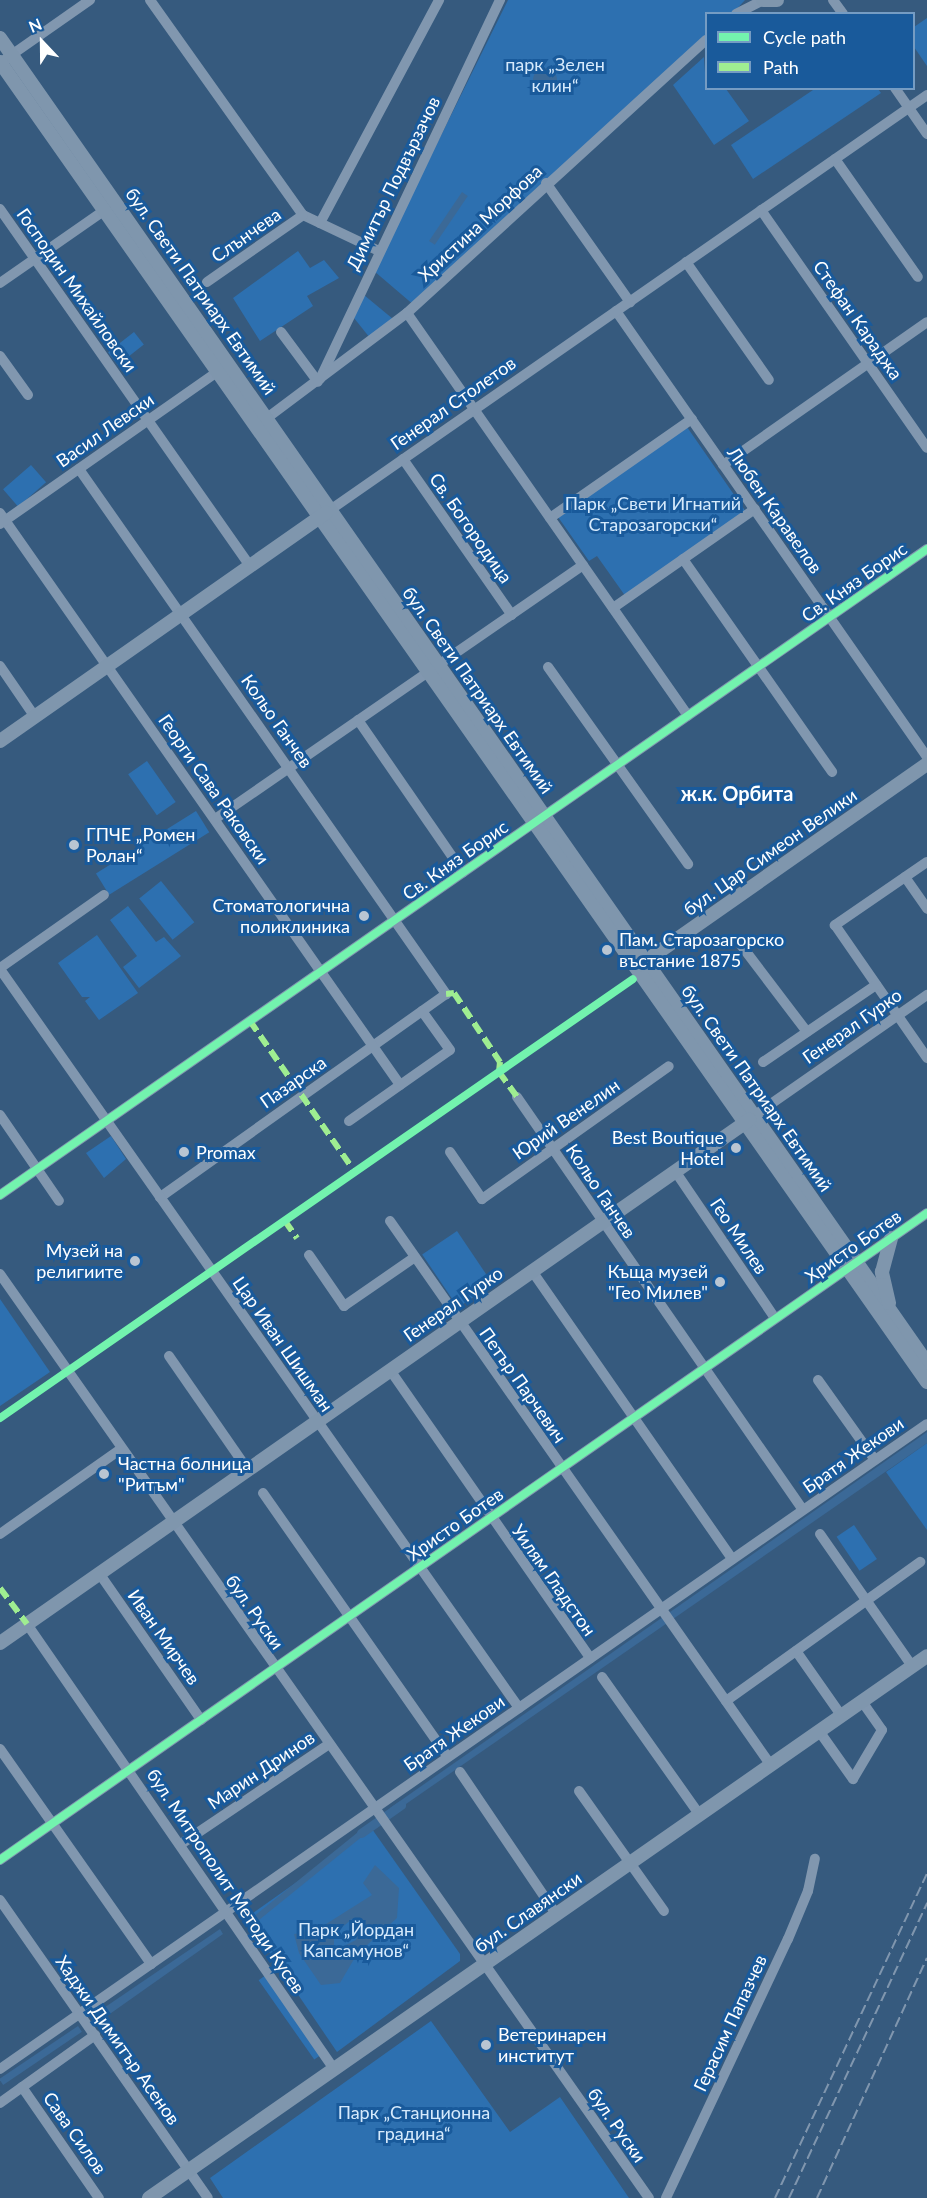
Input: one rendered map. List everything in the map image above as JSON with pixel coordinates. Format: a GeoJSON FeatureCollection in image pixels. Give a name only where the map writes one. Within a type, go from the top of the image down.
{"type":"FeatureCollection","features":[{"type":"Feature","properties":{"kind":"main road"},"geometry":{"type":"LineString","coordinates":[[764,0],[777,0]]}},
{"type":"Feature","properties":{"kind":"main road","name":"бул. Свети Патриарх Евтимий"},"geometry":{"type":"LineString","coordinates":[[0,38],[325,514],[438,665],[635,972],[742,1125],[851,1266],[891,1311],[927,1363]]}},
{"type":"Feature","properties":{"kind":"main road","name":"бул. Свети Патриарх Евтимий"},"geometry":{"type":"LineString","coordinates":[[0,62],[105,210],[224,367],[267,418],[325,514],[427,673],[648,963],[755,1115],[927,1382]]}},
{"type":"Feature","properties":{"kind":"main road","name":"Генерал Столетов"},"geometry":{"type":"LineString","coordinates":[[0,741],[325,514]]}},
{"type":"Feature","properties":{"kind":"main road","name":"бул. Цар Симеон Велики"},"geometry":{"type":"LineString","coordinates":[[648,963],[927,764]]}},
{"type":"Feature","properties":{"kind":"main road","name":"бул. Цар Симеон Велики"},"geometry":{"type":"LineString","coordinates":[[635,972],[927,775]]}},
{"type":"Feature","properties":{"kind":"main road","name":"Генерал Гурко"},"geometry":{"type":"LineString","coordinates":[[0,1643],[755,1115]]}},
{"type":"Feature","properties":{"kind":"main road"},"geometry":{"type":"LineString","coordinates":[[891,1238],[882,1272],[891,1311]]}},
{"type":"Feature","properties":{"kind":"main road","name":"бул. Славянски"},"geometry":{"type":"LineString","coordinates":[[149,2198],[927,1656]]}},
{"type":"Feature","properties":{"kind":"street"},"geometry":{"type":"LineString","coordinates":[[0,62],[75,4],[90,0]]}},
{"type":"Feature","properties":{"kind":"street"},"geometry":{"type":"LineString","coordinates":[[150,0],[303,215],[379,251]]}},
{"type":"Feature","properties":{"kind":"street"},"geometry":{"type":"LineString","coordinates":[[320,223],[439,0]]}},
{"type":"Feature","properties":{"kind":"street","name":"Димитър Подвързачов"},"geometry":{"type":"LineString","coordinates":[[318,382],[500,0]]}},
{"type":"Feature","properties":{"kind":"street"},"geometry":{"type":"LineString","coordinates":[[737,12],[746,0]]}},
{"type":"Feature","properties":{"kind":"street"},"geometry":{"type":"LineString","coordinates":[[738,12],[764,0]]}},
{"type":"Feature","properties":{"kind":"street","name":"Христина Морфова"},"geometry":{"type":"LineString","coordinates":[[267,418],[407,314],[546,183],[705,41]]}},
{"type":"Feature","properties":{"kind":"street"},"geometry":{"type":"LineString","coordinates":[[896,90],[927,134]]}},
{"type":"Feature","properties":{"kind":"street","name":"Генерал Столетов"},"geometry":{"type":"LineString","coordinates":[[325,514],[927,95]]}},
{"type":"Feature","properties":{"kind":"street"},"geometry":{"type":"LineString","coordinates":[[835,159],[918,277]]}},
{"type":"Feature","properties":{"kind":"street"},"geometry":{"type":"LineString","coordinates":[[546,183],[630,302]]}},
{"type":"Feature","properties":{"kind":"street","name":"Господин Михайловски"},"geometry":{"type":"LineString","coordinates":[[0,208],[250,566]]}},
{"type":"Feature","properties":{"kind":"street"},"geometry":{"type":"LineString","coordinates":[[0,283],[105,210]]}},
{"type":"Feature","properties":{"kind":"street","name":"Стефан Караджа"},"geometry":{"type":"LineString","coordinates":[[761,210],[927,448]]}},
{"type":"Feature","properties":{"kind":"street","name":"Слънчева"},"geometry":{"type":"LineString","coordinates":[[207,282],[303,215]]}},
{"type":"Feature","properties":{"kind":"street"},"geometry":{"type":"LineString","coordinates":[[686,262],[769,380]]}},
{"type":"Feature","properties":{"kind":"street","name":"Любен Каравелов"},"geometry":{"type":"LineString","coordinates":[[616,311],[927,757]]}},
{"type":"Feature","properties":{"kind":"street"},"geometry":{"type":"LineString","coordinates":[[407,314],[688,716]]}},
{"type":"Feature","properties":{"kind":"street"},"geometry":{"type":"LineString","coordinates":[[723,465],[927,322]]}},
{"type":"Feature","properties":{"kind":"street"},"geometry":{"type":"LineString","coordinates":[[281,332],[318,382]]}},
{"type":"Feature","properties":{"kind":"street"},"geometry":{"type":"LineString","coordinates":[[0,356],[27,395]]}},
{"type":"Feature","properties":{"kind":"street","name":"Васил Левски"},"geometry":{"type":"LineString","coordinates":[[2,519],[79,469],[224,367]]}},
{"type":"Feature","properties":{"kind":"street"},"geometry":{"type":"LineString","coordinates":[[550,518],[692,419]]}},
{"type":"Feature","properties":{"kind":"street","name":"Св. Богородица"},"geometry":{"type":"LineString","coordinates":[[403,459],[512,615]]}},
{"type":"Feature","properties":{"kind":"street","name":"Кольо Ганчев"},"geometry":{"type":"LineString","coordinates":[[79,469],[446,994]]}},
{"type":"Feature","properties":{"kind":"street"},"geometry":{"type":"LineString","coordinates":[[613,608],[755,509]]}},
{"type":"Feature","properties":{"kind":"street","name":"Георги Сава Раковски"},"geometry":{"type":"LineString","coordinates":[[2,519],[400,1085]]}},
{"type":"Feature","properties":{"kind":"street","name":"Св. Княз Борис"},"geometry":{"type":"LineString","coordinates":[[0,1195],[927,549]]}},
{"type":"Feature","properties":{"kind":"street"},"geometry":{"type":"LineString","coordinates":[[683,559],[832,772]]}},
{"type":"Feature","properties":{"kind":"street"},"geometry":{"type":"LineString","coordinates":[[215,819],[583,565]]}},
{"type":"Feature","properties":{"kind":"street"},"geometry":{"type":"LineString","coordinates":[[0,666],[35,717]]}},
{"type":"Feature","properties":{"kind":"street"},"geometry":{"type":"LineString","coordinates":[[548,667],[688,864]]}},
{"type":"Feature","properties":{"kind":"street"},"geometry":{"type":"LineString","coordinates":[[358,720],[463,872]]}},
{"type":"Feature","properties":{"kind":"street"},"geometry":{"type":"LineString","coordinates":[[927,862],[835,925],[927,1058]]}},
{"type":"Feature","properties":{"kind":"street"},"geometry":{"type":"LineString","coordinates":[[905,878],[927,909]]}},
{"type":"Feature","properties":{"kind":"street"},"geometry":{"type":"LineString","coordinates":[[0,969],[104,895]]}},
{"type":"Feature","properties":{"kind":"street"},"geometry":{"type":"LineString","coordinates":[[741,945],[807,1032]]}},
{"type":"Feature","properties":{"kind":"street","name":"Цар Иван Шишман"},"geometry":{"type":"LineString","coordinates":[[0,969],[519,1708]]}},
{"type":"Feature","properties":{"kind":"street"},"geometry":{"type":"LineString","coordinates":[[763,1062],[876,985]]}},
{"type":"Feature","properties":{"kind":"street","name":"Пазарска"},"geometry":{"type":"LineString","coordinates":[[160,1197],[446,994]]}},
{"type":"Feature","properties":{"kind":"street","name":"Генерал Гурко"},"geometry":{"type":"LineString","coordinates":[[755,1115],[927,995]]}},
{"type":"Feature","properties":{"kind":"street"},"geometry":{"type":"LineString","coordinates":[[349,1121],[450,1050],[422,1011]]}},
{"type":"Feature","properties":{"kind":"street","name":"Юрий Венелин"},"geometry":{"type":"LineString","coordinates":[[450,1152],[482,1198],[669,1066]]}},
{"type":"Feature","properties":{"kind":"street","name":"Кольо Ганчев"},"geometry":{"type":"LineString","coordinates":[[517,1097],[803,1510]]}},
{"type":"Feature","properties":{"kind":"street"},"geometry":{"type":"LineString","coordinates":[[0,1115],[59,1201]]}},
{"type":"Feature","properties":{"kind":"street","name":"Гео Милев"},"geometry":{"type":"LineString","coordinates":[[675,1172],[775,1318]]}},
{"type":"Feature","properties":{"kind":"street","name":"Христо Ботев"},"geometry":{"type":"LineString","coordinates":[[0,1860],[927,1213]]}},
{"type":"Feature","properties":{"kind":"street","name":"Петър Парчевич"},"geometry":{"type":"LineString","coordinates":[[390,1221],[770,1764]]}},
{"type":"Feature","properties":{"kind":"street"},"geometry":{"type":"LineString","coordinates":[[309,1256],[344,1306],[415,1257]]}},
{"type":"Feature","properties":{"kind":"street"},"geometry":{"type":"LineString","coordinates":[[532,1271],[732,1559]]}},
{"type":"Feature","properties":{"kind":"street","name":"бул. Руски"},"geometry":{"type":"LineString","coordinates":[[0,1274],[483,1965],[649,2198]]}},
{"type":"Feature","properties":{"kind":"street"},"geometry":{"type":"LineString","coordinates":[[169,1356],[248,1470]]}},
{"type":"Feature","properties":{"kind":"street","name":"Уилям Гладстон"},"geometry":{"type":"LineString","coordinates":[[390,1371],[590,1658]]}},
{"type":"Feature","properties":{"kind":"street"},"geometry":{"type":"LineString","coordinates":[[818,1380],[874,1460]]}},
{"type":"Feature","properties":{"kind":"street","name":"Братя Жекови"},"geometry":{"type":"LineString","coordinates":[[1,2066],[590,1658],[663,1611],[732,1559],[927,1424]]}},
{"type":"Feature","properties":{"kind":"street"},"geometry":{"type":"LineString","coordinates":[[0,1533],[121,1449]]}},
{"type":"Feature","properties":{"kind":"street"},"geometry":{"type":"LineString","coordinates":[[263,1492],[448,1757]]}},
{"type":"Feature","properties":{"kind":"street"},"geometry":{"type":"LineString","coordinates":[[820,1534],[912,1666]]}},
{"type":"Feature","properties":{"kind":"street"},"geometry":{"type":"LineString","coordinates":[[726,1701],[920,1562]]}},
{"type":"Feature","properties":{"kind":"street","name":"Иван Мирчев"},"geometry":{"type":"LineString","coordinates":[[99,1573],[201,1720]]}},
{"type":"Feature","properties":{"kind":"street","name":"бул. Митрополит Методи Кусев"},"geometry":{"type":"LineString","coordinates":[[27,1624],[227,1910],[334,2069]]}},
{"type":"Feature","properties":{"kind":"street"},"geometry":{"type":"LineString","coordinates":[[796,1651],[841,1715]]}},
{"type":"Feature","properties":{"kind":"street"},"geometry":{"type":"LineString","coordinates":[[602,1677],[699,1814]]}},
{"type":"Feature","properties":{"kind":"street"},"geometry":{"type":"LineString","coordinates":[[819,1731],[853,1779],[882,1730],[862,1701]]}},
{"type":"Feature","properties":{"kind":"street","name":"Марин Дринов"},"geometry":{"type":"LineString","coordinates":[[181,1844],[329,1744]]}},
{"type":"Feature","properties":{"kind":"street"},"geometry":{"type":"LineString","coordinates":[[0,1749],[151,1964]]}},
{"type":"Feature","properties":{"kind":"street"},"geometry":{"type":"LineString","coordinates":[[460,1772],[556,1914]]}},
{"type":"Feature","properties":{"kind":"street"},"geometry":{"type":"LineString","coordinates":[[579,1791],[664,1911]]}},
{"type":"Feature","properties":{"kind":"street","name":"Герасим Папазчев"},"geometry":{"type":"LineString","coordinates":[[666,2198],[788,1939],[808,1891],[815,1859]]}},
{"type":"Feature","properties":{"kind":"street","name":"Хаджи Димитър Асенов"},"geometry":{"type":"LineString","coordinates":[[0,1900],[208,2198]]}},
{"type":"Feature","properties":{"kind":"street"},"geometry":{"type":"LineString","coordinates":[[0,2103],[94,2035]]}},
{"type":"Feature","properties":{"kind":"street","name":"Сава Силов"},"geometry":{"type":"LineString","coordinates":[[22,2086],[99,2198]]}},
{"type":"Feature","properties":{"kind":"green space","name":"парк „Зелен клин“"},"geometry":{"type":"Polygon","coordinates":[[[508,0],[745,0],[734,12],[705,12],[705,39],[415,306],[374,271],[508,0]]]}},
{"type":"Feature","properties":{"kind":"green space"},"geometry":{"type":"Polygon","coordinates":[[[927,18],[927,66],[915,48],[915,26],[927,18]]]}},
{"type":"Feature","properties":{"kind":"green space"},"geometry":{"type":"Polygon","coordinates":[[[704,57],[705,90],[727,90],[749,121],[714,145],[673,85],[704,57]]]}},
{"type":"Feature","properties":{"kind":"green space"},"geometry":{"type":"Polygon","coordinates":[[[813,90],[879,90],[881,93],[753,179],[731,145],[813,90]]]}},
{"type":"Feature","properties":{"kind":"green space"},"geometry":{"type":"Polygon","coordinates":[[[298,251],[310,268],[324,260],[339,278],[307,296],[313,306],[260,341],[233,298],[298,251]]]}},
{"type":"Feature","properties":{"kind":"green space"},"geometry":{"type":"Polygon","coordinates":[[[364,295],[393,319],[370,338],[354,318],[364,295]]]}},
{"type":"Feature","properties":{"kind":"green space"},"geometry":{"type":"Polygon","coordinates":[[[134,332],[144,345],[118,365],[108,352],[134,332]]]}},
{"type":"Feature","properties":{"kind":"green space","name":"Парк „Свети Игнатий Старозагорски“"},"geometry":{"type":"Polygon","coordinates":[[[687,427],[746,512],[626,597],[597,556],[589,561],[558,517],[687,427]]]}},
{"type":"Feature","properties":{"kind":"green space"},"geometry":{"type":"Polygon","coordinates":[[[31,465],[46,482],[18,507],[3,489],[31,465]]]}},
{"type":"Feature","properties":{"kind":"green space"},"geometry":{"type":"Polygon","coordinates":[[[147,761],[176,802],[157,815],[128,774],[147,761]]]}},
{"type":"Feature","properties":{"kind":"green space"},"geometry":{"type":"Polygon","coordinates":[[[196,811],[209,832],[109,895],[96,874],[196,811]]]}},
{"type":"Feature","properties":{"kind":"green space"},"geometry":{"type":"Polygon","coordinates":[[[161,881],[194,922],[173,940],[139,899],[161,881]]]}},
{"type":"Feature","properties":{"kind":"green space"},"geometry":{"type":"Polygon","coordinates":[[[128,906],[156,942],[164,937],[181,956],[139,988],[123,967],[137,956],[110,920],[128,906]]]}},
{"type":"Feature","properties":{"kind":"green space"},"geometry":{"type":"Polygon","coordinates":[[[97,935],[138,993],[99,1020],[85,1001],[90,997],[82,997],[58,963],[97,935]]]}},
{"type":"Feature","properties":{"kind":"green space"},"geometry":{"type":"Polygon","coordinates":[[[111,1136],[126,1159],[104,1178],[86,1153],[111,1136]]]}},
{"type":"Feature","properties":{"kind":"green space"},"geometry":{"type":"Polygon","coordinates":[[[457,1231],[493,1284],[458,1308],[422,1254],[457,1231]]]}},
{"type":"Feature","properties":{"kind":"green space"},"geometry":{"type":"Polygon","coordinates":[[[0,1299],[50,1372],[0,1406],[0,1299]]]}},
{"type":"Feature","properties":{"kind":"green space"},"geometry":{"type":"Polygon","coordinates":[[[927,1443],[927,1530],[886,1472],[927,1443]]]}},
{"type":"Feature","properties":{"kind":"green space"},"geometry":{"type":"Polygon","coordinates":[[[854,1525],[877,1559],[860,1571],[837,1537],[854,1525]]]}},
{"type":"Feature","properties":{"kind":"green space","name":"Парк „Йордан Капсамунов“"},"geometry":{"type":"Polygon","coordinates":[[[372,1829],[460,1954],[460,1961],[337,2052],[246,1918],[372,1829]]]}},
{"type":"Feature","properties":{"kind":"green space"},"geometry":{"type":"Polygon","coordinates":[[[266,1975],[322,2054],[314,2060],[259,1980],[266,1975]]]}},
{"type":"Feature","properties":{"kind":"green space","name":"Парк „Станционна градина“"},"geometry":{"type":"Polygon","coordinates":[[[431,2021],[510,2132],[560,2097],[629,2198],[223,2198],[210,2178],[431,2021]]]}},
{"type":"Feature","properties":{"kind":"shaded area"},"geometry":{"type":"Polygon","coordinates":[[[545,68],[554,71],[557,80],[554,89],[545,92],[536,89],[533,80],[536,71],[545,68]]]}},
{"type":"Feature","properties":{"kind":"shaded area"},"geometry":{"type":"Polygon","coordinates":[[[462,192],[468,196],[435,245],[429,241],[462,192]]]}},
{"type":"Feature","properties":{"kind":"shaded area"},"geometry":{"type":"Polygon","coordinates":[[[927,1432],[927,1443],[393,1813],[390,1808],[927,1432]]]}},
{"type":"Feature","properties":{"kind":"shaded area"},"geometry":{"type":"Polygon","coordinates":[[[368,1824],[372,1829],[252,1926],[248,1921],[368,1824]]]}},
{"type":"Feature","properties":{"kind":"shaded area"},"geometry":{"type":"Polygon","coordinates":[[[375,1865],[399,1888],[397,1918],[357,1954],[340,1983],[321,1985],[299,1953],[294,1934],[315,1931],[372,1895],[363,1883],[375,1865]],[[352,1919],[334,1934],[334,1951],[356,1940],[361,1925],[352,1919]]]}},
{"type":"Feature","properties":{"kind":"shaded area"},"geometry":{"type":"Polygon","coordinates":[[[220,1929],[223,1934],[97,2023],[92,2016],[220,1929]]]}},
{"type":"Feature","properties":{"kind":"shaded area"},"geometry":{"type":"Polygon","coordinates":[[[78,2026],[82,2032],[3,2085],[0,2079],[78,2026]]]}},
{"type":"Feature","properties":{"kind":"waterway"},"geometry":{"type":"LineString","coordinates":[[361,1833],[401,1805]]}},
{"type":"Feature","properties":{"kind":"railway"},"geometry":{"type":"LineString","coordinates":[[775,2198],[927,1873]]}},
{"type":"Feature","properties":{"kind":"railway"},"geometry":{"type":"LineString","coordinates":[[789,2198],[927,1903]]}},
{"type":"Feature","properties":{"kind":"railway"},"geometry":{"type":"LineString","coordinates":[[817,2198],[927,1958]]}},
{"type":"Feature","properties":{"kind":"marked path"},"geometry":{"type":"LineString","coordinates":[[446,994],[454,993],[500,1062],[499,1072],[517,1097]]}},
{"type":"Feature","properties":{"kind":"marked path"},"geometry":{"type":"LineString","coordinates":[[250,1021],[355,1172]]}},
{"type":"Feature","properties":{"kind":"marked path"},"geometry":{"type":"LineString","coordinates":[[285,1221],[297,1238]]}},
{"type":"Feature","properties":{"kind":"marked path"},"geometry":{"type":"LineString","coordinates":[[0,1588],[27,1624]]}},
{"type":"Feature","properties":{"kind":"cycle path"},"geometry":{"type":"LineString","coordinates":[[0,1195],[927,549]]}},
{"type":"Feature","properties":{"kind":"cycle path"},"geometry":{"type":"LineString","coordinates":[[0,1418],[633,979]]}},
{"type":"Feature","properties":{"kind":"cycle path"},"geometry":{"type":"LineString","coordinates":[[0,1860],[927,1213]]}},
{"type":"Feature","properties":{"kind":"place","name":"ГПЧЕ „Ромен Ролан“"},"geometry":{"type":"Point","coordinates":[74,845]}},
{"type":"Feature","properties":{"kind":"place","name":"Стоматологична поликлиника"},"geometry":{"type":"Point","coordinates":[364,916]}},
{"type":"Feature","properties":{"kind":"place","name":"Пам. Старозагорско въстание 1875"},"geometry":{"type":"Point","coordinates":[607,950]}},
{"type":"Feature","properties":{"kind":"place","name":"Best Boutique Hotel"},"geometry":{"type":"Point","coordinates":[736,1148]}},
{"type":"Feature","properties":{"kind":"place","name":"Promax"},"geometry":{"type":"Point","coordinates":[184,1152]}},
{"type":"Feature","properties":{"kind":"place","name":"Музей на религиите"},"geometry":{"type":"Point","coordinates":[135,1261]}},
{"type":"Feature","properties":{"kind":"place","name":"Къща музей \"Гео Милев\""},"geometry":{"type":"Point","coordinates":[720,1282]}},
{"type":"Feature","properties":{"kind":"place","name":"Частна болница \"Ритъм\""},"geometry":{"type":"Point","coordinates":[104,1474]}},
{"type":"Feature","properties":{"kind":"place","name":"Ветеринарен институт"},"geometry":{"type":"Point","coordinates":[486,2045]}},
{"type":"Feature","properties":{"kind":"district","name":"ж.к. Орбита"},"geometry":{"type":"Point","coordinates":[737,793]}}]}
